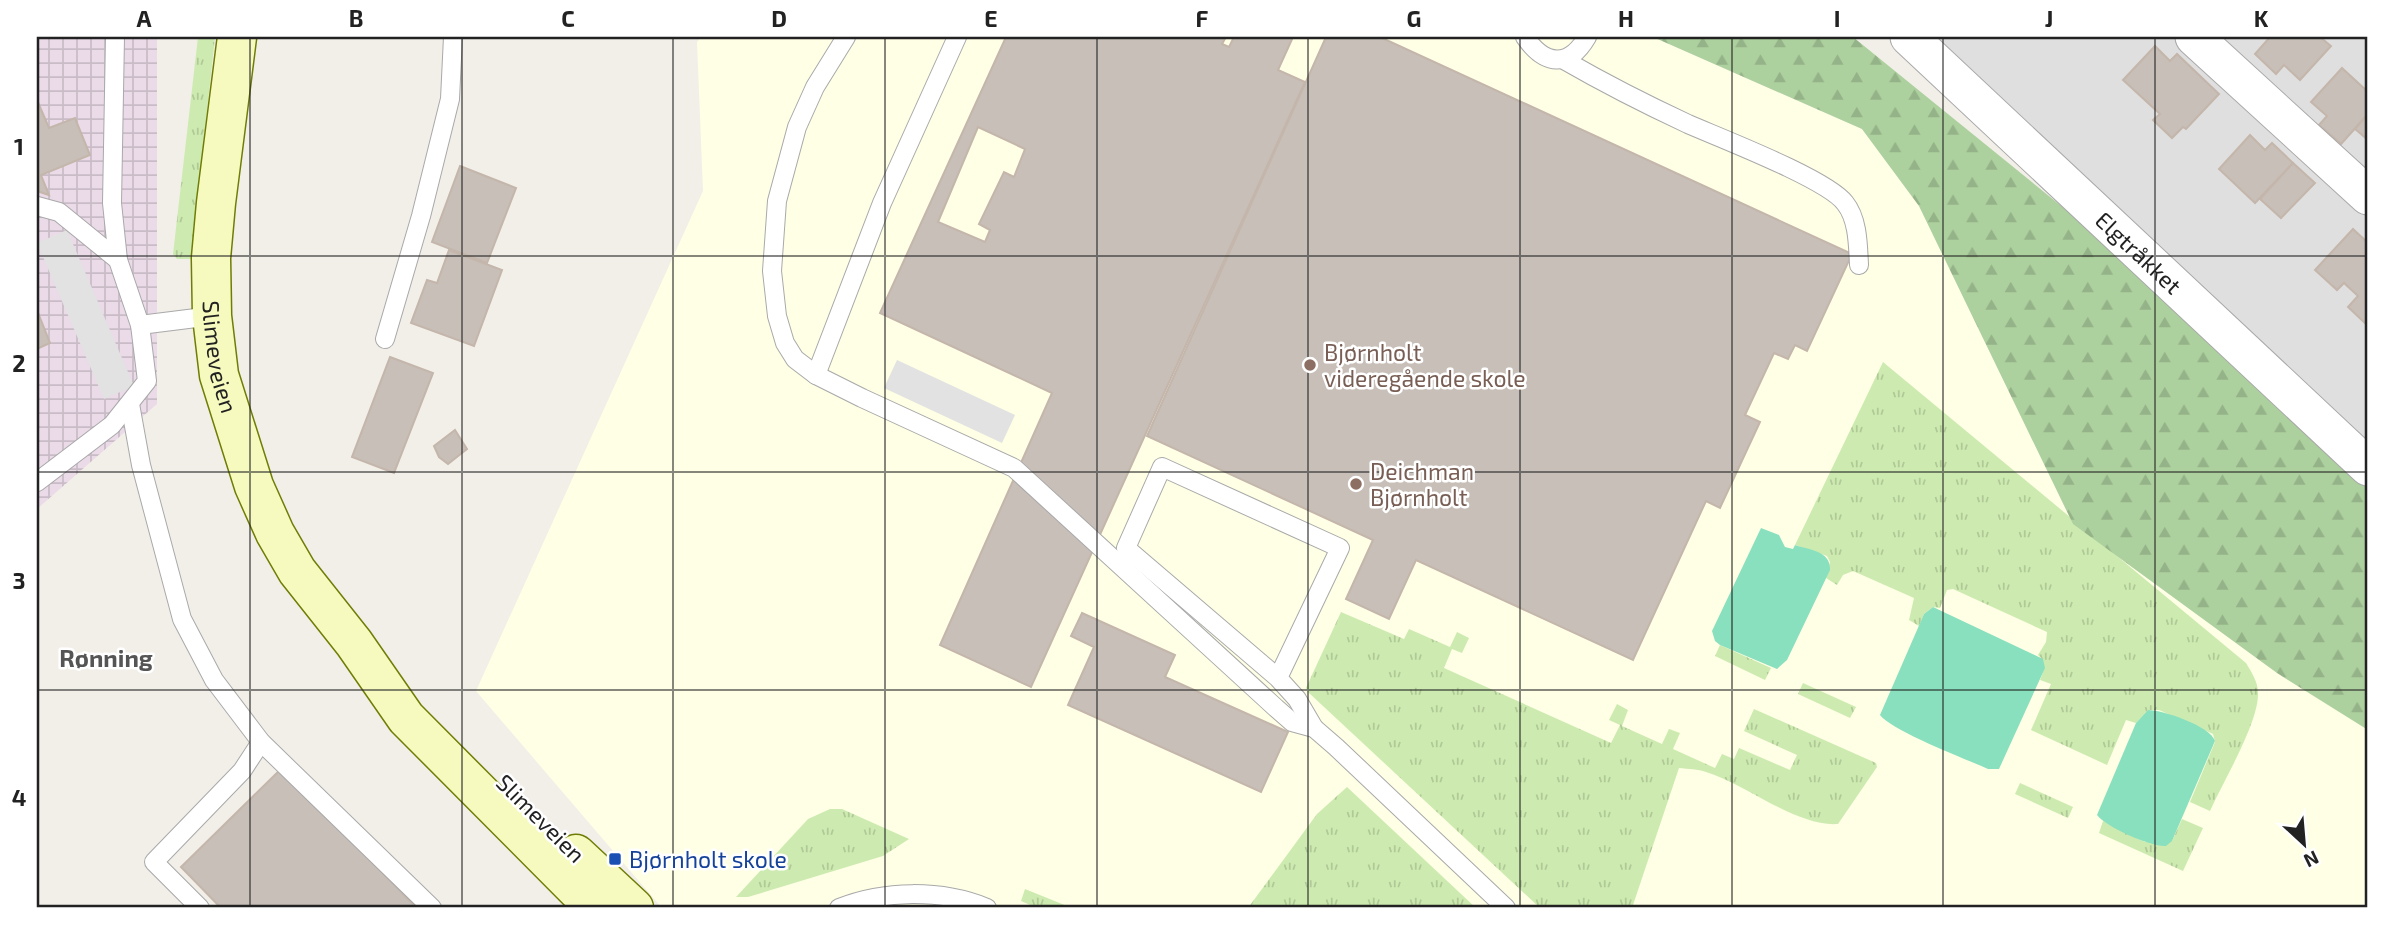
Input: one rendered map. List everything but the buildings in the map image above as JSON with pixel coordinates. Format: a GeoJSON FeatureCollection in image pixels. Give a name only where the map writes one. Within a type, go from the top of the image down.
{"type":"FeatureCollection","features":[{"type":"Feature","properties":{"kind":"street","name":"Slimeveien"},"geometry":{"type":"LineString","coordinates":[[237,37],[211,258],[212,316],[219,375],[254,486],[275,533],[297,571],[354,643],[405,718],[595,908]]}},
{"type":"Feature","properties":{"kind":"street","name":"Elgtråkket"},"geometry":{"type":"LineString","coordinates":[[1909,37],[2368,467]]}},
{"type":"Feature","properties":{"kind":"street"},"geometry":{"type":"LineString","coordinates":[[2194,37],[2368,196]]}},
{"type":"Feature","properties":{"kind":"street","name":"Slimeveien"},"geometry":{"type":"LineString","coordinates":[[354,643],[421,697],[541,821],[634,908]]}},
{"type":"Feature","properties":{"kind":"lane"},"geometry":{"type":"LineString","coordinates":[[37,482],[112,425],[147,380],[140,325],[118,260],[112,203],[116,37]]}},
{"type":"Feature","properties":{"kind":"lane"},"geometry":{"type":"LineString","coordinates":[[385,339],[421,216],[450,99],[453,37]]}},
{"type":"Feature","properties":{"kind":"lane"},"geometry":{"type":"LineString","coordinates":[[846,37],[815,87],[797,127],[785,166],[773,229],[772,271],[777,316],[785,342],[795,359],[816,375],[1014,468],[1292,722],[1314,728]]}},
{"type":"Feature","properties":{"kind":"lane"},"geometry":{"type":"LineString","coordinates":[[816,375],[882,203],[957,37]]}},
{"type":"Feature","properties":{"kind":"lane"},"geometry":{"type":"LineString","coordinates":[[1525,37],[1541,52],[1555,60],[1564,60],[1618,90],[1788,168],[1840,197],[1847,205],[1857,235],[1858,265]]}},
{"type":"Feature","properties":{"kind":"lane"},"geometry":{"type":"LineString","coordinates":[[1564,60],[1578,52],[1587,37]]}},
{"type":"Feature","properties":{"kind":"lane"},"geometry":{"type":"LineString","coordinates":[[37,205],[59,212],[118,260]]}},
{"type":"Feature","properties":{"kind":"lane"},"geometry":{"type":"LineString","coordinates":[[140,325],[212,316]]}},
{"type":"Feature","properties":{"kind":"lane"},"geometry":{"type":"LineString","coordinates":[[130,404],[141,465],[182,619],[214,681],[261,742],[432,908]]}},
{"type":"Feature","properties":{"kind":"lane"},"geometry":{"type":"LineString","coordinates":[[1278,678],[1340,548],[1162,467],[1126,548],[1278,678],[1297,699],[1314,728],[1506,908]]}},
{"type":"Feature","properties":{"kind":"lane"},"geometry":{"type":"LineString","coordinates":[[200,908],[154,862],[242,771],[261,742]]}},
{"type":"Feature","properties":{"kind":"lane"},"geometry":{"type":"LineString","coordinates":[[839,908],[855,902],[908,894],[987,908]]}},
{"type":"Feature","properties":{"kind":"shaded area"},"geometry":{"type":"Polygon","coordinates":[[[37,37],[157,37],[157,404],[37,509],[37,37]]]}},
{"type":"Feature","properties":{"kind":"shaded area","name":"Bjørnholt videregående skole"},"geometry":{"type":"Polygon","coordinates":[[[701,37],[1653,37],[1862,129],[1919,206],[2073,524],[2266,665],[2368,729],[2368,908],[662,908],[476,691],[703,191],[697,42],[701,37]]]}},
{"type":"Feature","properties":{"kind":"shaded area"},"geometry":{"type":"Polygon","coordinates":[[[1919,37],[2368,37],[2368,477],[1919,37]]]}},
{"type":"Feature","properties":{"kind":"shaded area"},"geometry":{"type":"Polygon","coordinates":[[[67,230],[134,386],[104,399],[37,243],[67,230]]]}},
{"type":"Feature","properties":{"kind":"shaded area"},"geometry":{"type":"Polygon","coordinates":[[[897,360],[1015,415],[1002,443],[884,388],[897,360]]]}},
{"type":"Feature","properties":{"kind":"green space"},"geometry":{"type":"Polygon","coordinates":[[[198,37],[215,37],[191,259],[177,259],[173,254],[198,37]]]}},
{"type":"Feature","properties":{"kind":"green space"},"geometry":{"type":"Polygon","coordinates":[[[1653,37],[1853,37],[2261,368],[2368,474],[2368,730],[2277,673],[2073,524],[1919,206],[1862,129],[1653,37]]]}},
{"type":"Feature","properties":{"kind":"green space"},"geometry":{"type":"Polygon","coordinates":[[[1883,362],[2246,663],[2257,685],[2257,705],[2247,735],[2210,811],[2190,802],[2215,742],[2213,734],[2159,710],[2148,710],[2136,723],[2126,720],[2107,765],[2031,730],[2051,684],[2040,680],[2044,664],[2038,655],[2046,642],[2047,632],[1953,589],[1947,590],[1940,608],[1933,607],[1924,614],[1919,626],[1909,620],[1914,598],[1853,571],[1843,575],[1837,585],[1826,578],[1830,562],[1827,556],[1795,545],[1883,362]]]}},
{"type":"Feature","properties":{"kind":"green space"},"geometry":{"type":"Polygon","coordinates":[[[1761,528],[1779,535],[1785,547],[1793,549],[1795,545],[1823,555],[1830,570],[1787,660],[1777,669],[1720,645],[1715,641],[1712,631],[1761,528]]]}},
{"type":"Feature","properties":{"kind":"green space"},"geometry":{"type":"Polygon","coordinates":[[[1933,607],[2043,659],[2045,668],[1999,769],[1988,769],[1930,744],[1899,729],[1880,715],[1924,614],[1933,607]]]}},
{"type":"Feature","properties":{"kind":"green space"},"geometry":{"type":"Polygon","coordinates":[[[1341,612],[1404,639],[1409,629],[1450,647],[1457,632],[1469,638],[1462,653],[1452,649],[1444,668],[1611,743],[1620,725],[1609,720],[1617,704],[1628,710],[1622,726],[1662,744],[1669,729],[1680,733],[1673,749],[1715,768],[1722,754],[1734,759],[1739,748],[1790,770],[1797,755],[1744,731],[1754,709],[1876,763],[1877,767],[1838,824],[1805,819],[1721,778],[1700,770],[1679,768],[1632,908],[1540,908],[1309,693],[1306,688],[1341,612]]]}},
{"type":"Feature","properties":{"kind":"green space"},"geometry":{"type":"Polygon","coordinates":[[[1720,645],[1771,668],[1765,680],[1715,656],[1720,645]]]}},
{"type":"Feature","properties":{"kind":"green space"},"geometry":{"type":"Polygon","coordinates":[[[1803,683],[1856,707],[1850,718],[1798,694],[1803,683]]]}},
{"type":"Feature","properties":{"kind":"green space"},"geometry":{"type":"Polygon","coordinates":[[[2148,710],[2196,725],[2215,741],[2172,841],[2166,846],[2129,835],[2109,825],[2097,815],[2136,723],[2148,710]]]}},
{"type":"Feature","properties":{"kind":"green space"},"geometry":{"type":"Polygon","coordinates":[[[2020,783],[2073,807],[2068,818],[2015,794],[2020,783]]]}},
{"type":"Feature","properties":{"kind":"green space"},"geometry":{"type":"Polygon","coordinates":[[[1347,787],[1476,908],[1248,908],[1317,814],[1347,787]]]}},
{"type":"Feature","properties":{"kind":"green space"},"geometry":{"type":"Polygon","coordinates":[[[830,809],[842,809],[909,839],[883,856],[748,897],[736,897],[808,819],[830,809]]]}},
{"type":"Feature","properties":{"kind":"green space"},"geometry":{"type":"Polygon","coordinates":[[[2182,819],[2203,828],[2183,871],[2099,833],[2103,821],[2145,842],[2172,841],[2182,819]]]}},
{"type":"Feature","properties":{"kind":"green space"},"geometry":{"type":"Polygon","coordinates":[[[1025,889],[1072,908],[1037,908],[1021,901],[1025,889]]]}},
{"type":"Feature","properties":{"kind":"place","name":"Bjørnholt videregående skole"},"geometry":{"type":"Point","coordinates":[1310,365]}},
{"type":"Feature","properties":{"kind":"place","name":"Deichman Bjørnholt"},"geometry":{"type":"Point","coordinates":[1356,484]}},
{"type":"Feature","properties":{"kind":"place","name":"Bjørnholt skole"},"geometry":{"type":"Point","coordinates":[615,859]}},
{"type":"Feature","properties":{"kind":"district","name":"Rønning"},"geometry":{"type":"Point","coordinates":[106,657]}}]}
